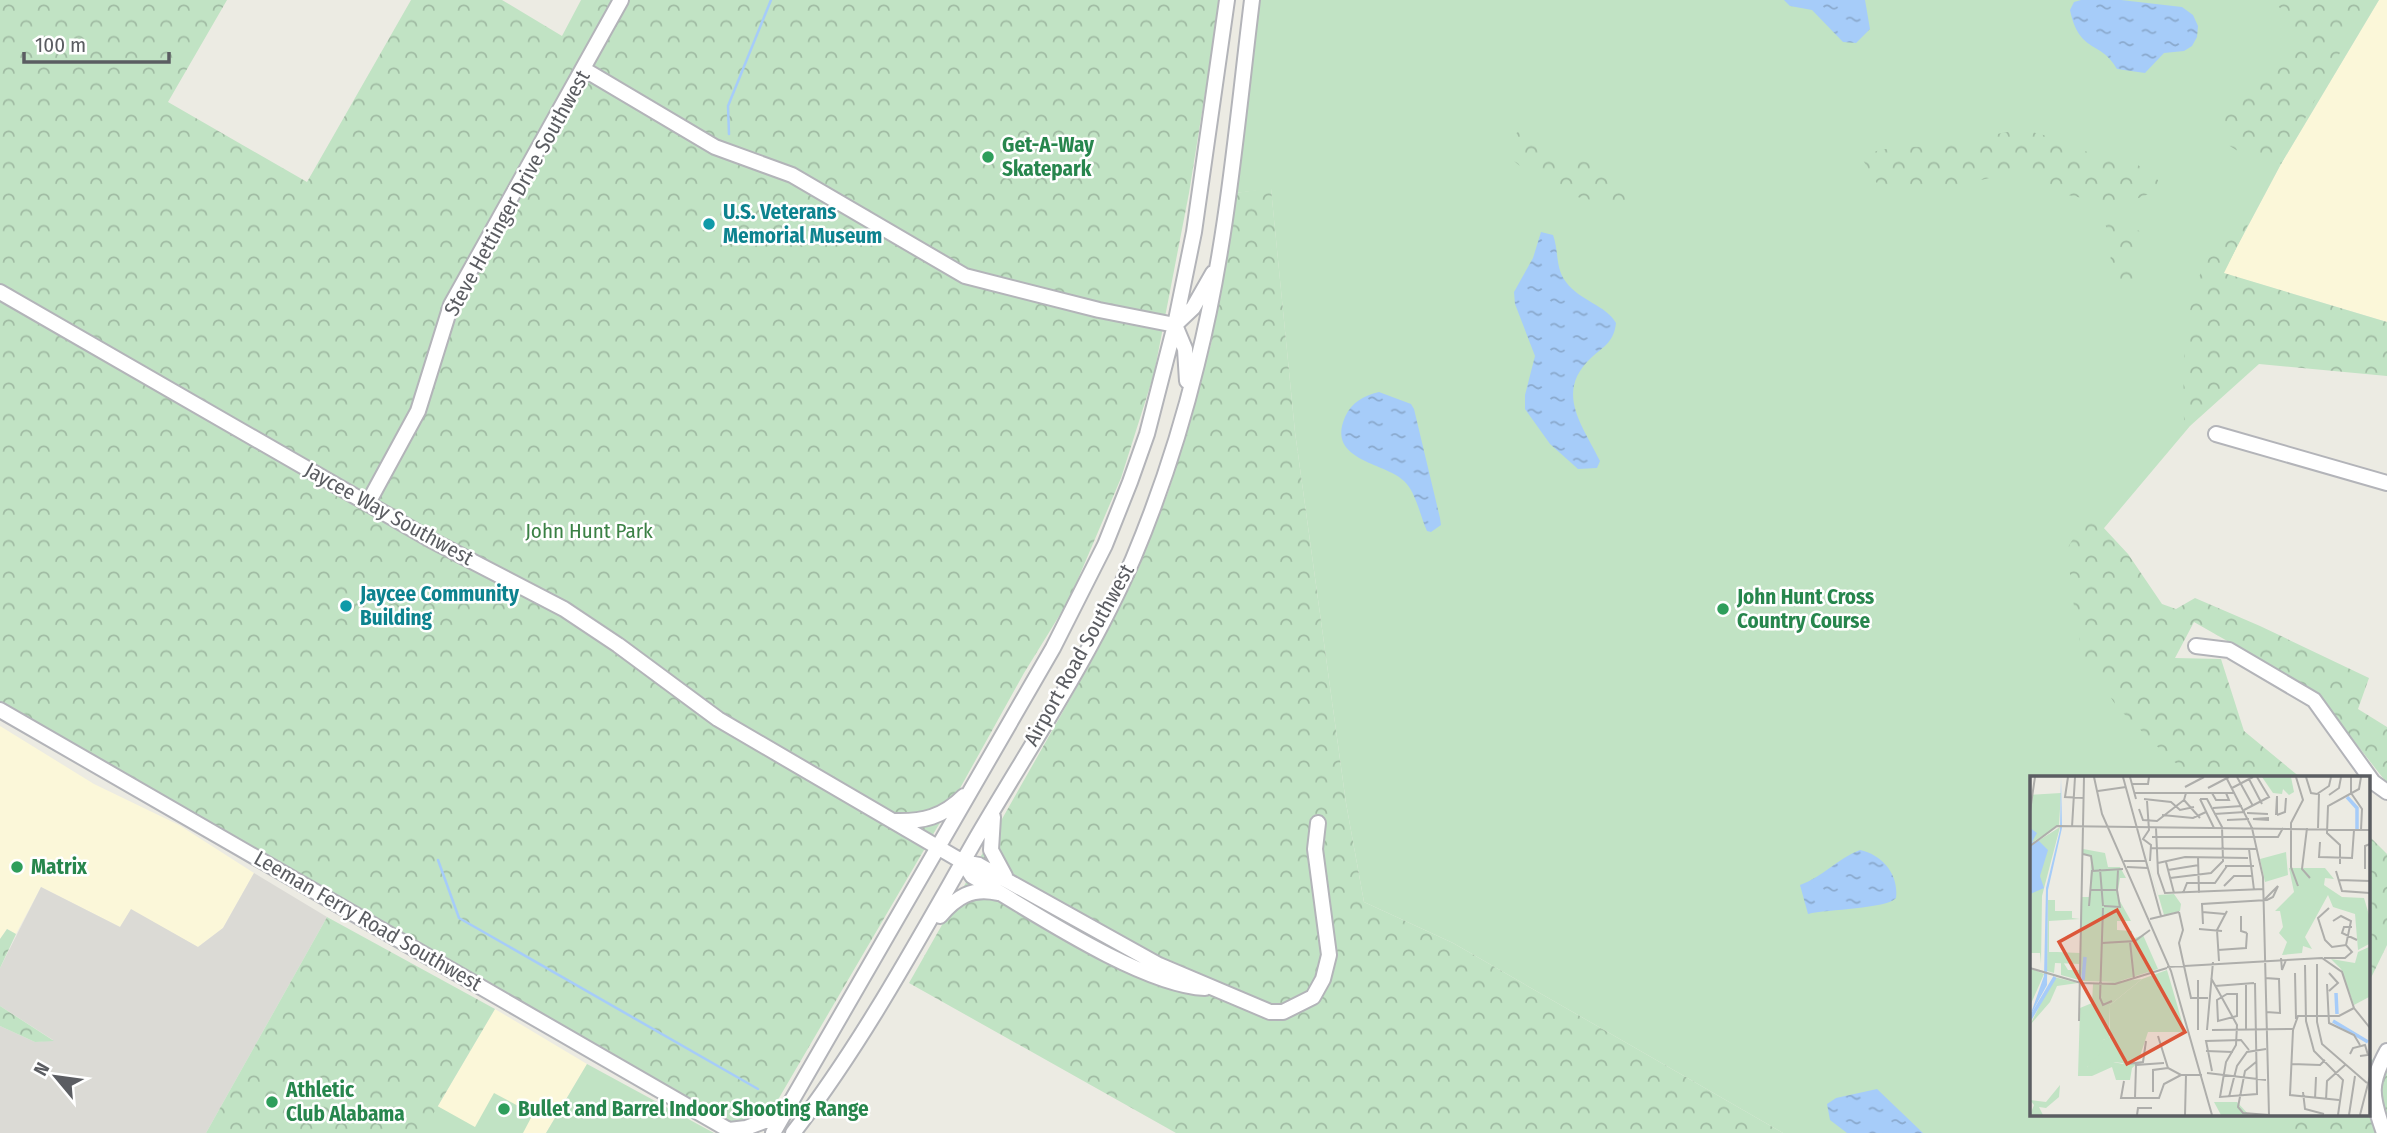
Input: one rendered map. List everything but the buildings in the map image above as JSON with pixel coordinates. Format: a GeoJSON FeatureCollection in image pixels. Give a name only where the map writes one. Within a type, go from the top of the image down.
{"type":"FeatureCollection","features":[{"type":"Feature","properties":{"kind":"street","name":"Steve Hettinger Drive Southwest"},"geometry":{"type":"LineString","coordinates":[[368,503],[418,411],[451,305],[621,0]]}},
{"type":"Feature","properties":{"kind":"street","name":"Airport Road Southwest"},"geometry":{"type":"LineString","coordinates":[[797,1130],[844,1065],[922,935],[975,785],[1053,648],[1105,544],[1147,434],[1175,325],[1194,232],[1227,0]]}},
{"type":"Feature","properties":{"kind":"street","name":"Airport Road Southwest"},"geometry":{"type":"LineString","coordinates":[[774,1133],[783,1114],[950,855],[1000,797],[1085,652],[1132,560],[1170,458],[1221,257],[1252,0]]}},
{"type":"Feature","properties":{"kind":"street"},"geometry":{"type":"LineString","coordinates":[[584,70],[715,147],[792,175],[965,276],[1099,310],[1175,325]]}},
{"type":"Feature","properties":{"kind":"street"},"geometry":{"type":"LineString","coordinates":[[1175,325],[1193,308],[1221,257]]}},
{"type":"Feature","properties":{"kind":"street","name":"Jaycee Way Southwest"},"geometry":{"type":"LineString","coordinates":[[0,292],[431,540],[564,609],[718,719],[950,855],[972,876],[1007,889],[1141,969],[1182,987],[1210,989],[1270,1012],[1297,1007],[1313,996],[1323,979],[1329,955],[1315,849],[1318,823]]}},
{"type":"Feature","properties":{"kind":"street"},"geometry":{"type":"LineString","coordinates":[[1175,325],[1187,356],[1187,399]]}},
{"type":"Feature","properties":{"kind":"street"},"geometry":{"type":"LineString","coordinates":[[2216,433],[2387,483]]}},
{"type":"Feature","properties":{"kind":"street"},"geometry":{"type":"LineString","coordinates":[[2196,646],[2229,650],[2314,699],[2369,776]]}},
{"type":"Feature","properties":{"kind":"street","name":"Leeman Ferry Road Southwest"},"geometry":{"type":"LineString","coordinates":[[0,710],[732,1132]]}},
{"type":"Feature","properties":{"kind":"street"},"geometry":{"type":"LineString","coordinates":[[2370,778],[2387,792]]}},
{"type":"Feature","properties":{"kind":"street"},"geometry":{"type":"LineString","coordinates":[[892,820],[927,820],[944,813],[975,785]]}},
{"type":"Feature","properties":{"kind":"street"},"geometry":{"type":"LineString","coordinates":[[922,935],[952,902],[963,895],[1007,889],[991,850],[990,835],[1000,797]]}},
{"type":"Feature","properties":{"kind":"street"},"geometry":{"type":"LineString","coordinates":[[2383,1130],[2375,1107],[2373,1076],[2387,1051]]}},
{"type":"Feature","properties":{"kind":"street"},"geometry":{"type":"LineString","coordinates":[[732,1132],[783,1114]]}},
{"type":"Feature","properties":{"kind":"shaded area"},"geometry":{"type":"Polygon","coordinates":[[[2379,0],[2387,0],[2387,322],[2223,273],[2281,164],[2379,0]]]}},
{"type":"Feature","properties":{"kind":"shaded area"},"geometry":{"type":"Polygon","coordinates":[[[0,726],[94,784],[179,825],[254,873],[223,928],[198,947],[131,910],[120,927],[41,887],[16,934],[7,929],[0,939],[0,726]]]}},
{"type":"Feature","properties":{"kind":"shaded area"},"geometry":{"type":"Polygon","coordinates":[[[254,873],[327,917],[206,1133],[0,1133],[0,1026],[35,1042],[53,1040],[0,1006],[0,968],[41,887],[120,927],[131,909],[198,947],[223,928],[254,873]]]}},
{"type":"Feature","properties":{"kind":"shaded area"},"geometry":{"type":"Polygon","coordinates":[[[495,1009],[587,1064],[546,1133],[422,1133],[495,1009]]]}},
{"type":"Feature","properties":{"kind":"green space","name":"John Hunt Park"},"geometry":{"type":"Polygon","coordinates":[[[0,0],[227,0],[168,102],[307,182],[411,0],[502,0],[562,36],[581,0],[1220,0],[1189,193],[1154,374],[1121,478],[1069,600],[1024,673],[959,790],[772,1110],[767,1114],[745,1122],[728,1122],[0,709],[0,0]]]}},
{"type":"Feature","properties":{"kind":"green space","name":"John Hunt Cross Country Course"},"geometry":{"type":"Polygon","coordinates":[[[1259,0],[2379,0],[2281,164],[2223,273],[2190,426],[2078,559],[2287,776],[2030,776],[2030,1116],[2370,1116],[2370,1058],[2387,1068],[2386,1133],[1783,1133],[1453,943],[1364,902],[1346,803],[1295,432],[1271,189],[1235,193],[1259,0]]]}},
{"type":"Feature","properties":{"kind":"green space"},"geometry":{"type":"Polygon","coordinates":[[[2270,0],[2368,0],[2281,164],[2274,158],[2256,162],[2228,145],[2215,123],[2224,100],[2256,86],[2276,62],[2294,51],[2289,22],[2282,10],[2270,0]]]}},
{"type":"Feature","properties":{"kind":"green space"},"geometry":{"type":"Polygon","coordinates":[[[2024,130],[2058,139],[2101,158],[2138,165],[2158,180],[2159,190],[2136,199],[2113,213],[2142,233],[2136,253],[2133,283],[2119,294],[2109,278],[2109,235],[2092,200],[2063,194],[2032,176],[2002,175],[1918,195],[1881,190],[1861,157],[1885,149],[1946,145],[2024,130]]]}},
{"type":"Feature","properties":{"kind":"green space"},"geometry":{"type":"Polygon","coordinates":[[[1520,131],[1562,156],[1610,168],[1636,196],[1632,202],[1594,201],[1548,186],[1505,153],[1511,136],[1520,131]]]}},
{"type":"Feature","properties":{"kind":"green space"},"geometry":{"type":"Polygon","coordinates":[[[1271,188],[1295,432],[1346,803],[1364,902],[1453,943],[1783,1133],[1176,1133],[909,983],[1095,655],[1140,565],[1169,490],[1211,344],[1235,193],[1271,188]]]}},
{"type":"Feature","properties":{"kind":"green space"},"geometry":{"type":"Polygon","coordinates":[[[2261,198],[2224,273],[2387,322],[2387,376],[2259,364],[2190,426],[2184,420],[2184,357],[2193,297],[2202,269],[2216,243],[2236,219],[2261,198]]]}},
{"type":"Feature","properties":{"kind":"green space"},"geometry":{"type":"Polygon","coordinates":[[[2089,512],[2128,554],[2162,604],[2176,609],[2195,598],[2369,678],[2358,709],[2387,727],[2387,783],[2324,708],[2271,667],[2194,622],[2175,658],[2221,659],[2244,731],[2299,776],[2192,776],[2117,707],[2082,653],[2067,549],[2089,512]]]}},
{"type":"Feature","properties":{"kind":"green space"},"geometry":{"type":"Polygon","coordinates":[[[2370,837],[2387,854],[2387,945],[2370,980],[2370,837]]]}},
{"type":"Feature","properties":{"kind":"green space"},"geometry":{"type":"Polygon","coordinates":[[[327,917],[495,1009],[422,1133],[206,1133],[327,917]]]}},
{"type":"Feature","properties":{"kind":"green space"},"geometry":{"type":"Polygon","coordinates":[[[7,929],[16,934],[0,968],[0,939],[7,929]]]}},
{"type":"Feature","properties":{"kind":"green space"},"geometry":{"type":"Polygon","coordinates":[[[0,1006],[54,1041],[35,1042],[0,1026],[0,1006]]]}},
{"type":"Feature","properties":{"kind":"green space"},"geometry":{"type":"Polygon","coordinates":[[[2387,1056],[2387,1133],[2284,1133],[2285,1116],[2370,1116],[2370,1112],[2372,1118],[2387,1056]]]}},
{"type":"Feature","properties":{"kind":"green space"},"geometry":{"type":"Polygon","coordinates":[[[587,1064],[714,1133],[546,1133],[587,1064]]]}},
{"type":"Feature","properties":{"kind":"green space","name":"Bullet and Barrel Indoor Shooting Range"},"geometry":{"type":"Polygon","coordinates":[[[494,1093],[533,1114],[523,1133],[415,1133],[432,1103],[475,1127],[494,1093]]]}},
{"type":"Feature","properties":{"kind":"water"},"geometry":{"type":"Polygon","coordinates":[[[1784,0],[1865,0],[1870,29],[1856,43],[1843,42],[1812,10],[1790,6],[1784,0]]]}},
{"type":"Feature","properties":{"kind":"water"},"geometry":{"type":"Polygon","coordinates":[[[2121,0],[2182,7],[2193,15],[2198,26],[2197,37],[2192,46],[2184,51],[2164,53],[2145,73],[2117,69],[2111,60],[2079,34],[2070,10],[2074,2],[2121,0]]]}},
{"type":"Feature","properties":{"kind":"water"},"geometry":{"type":"Polygon","coordinates":[[[1541,232],[1553,235],[1560,271],[1566,282],[1578,294],[1606,312],[1616,323],[1611,339],[1581,370],[1573,396],[1580,421],[1600,461],[1597,468],[1578,469],[1550,444],[1525,409],[1525,395],[1535,356],[1515,304],[1514,292],[1533,258],[1541,232]]]}},
{"type":"Feature","properties":{"kind":"water"},"geometry":{"type":"Polygon","coordinates":[[[1379,392],[1411,404],[1414,409],[1441,525],[1431,532],[1427,531],[1415,498],[1404,481],[1350,452],[1343,443],[1341,432],[1351,407],[1368,395],[1379,392]]]}},
{"type":"Feature","properties":{"kind":"water"},"geometry":{"type":"Polygon","coordinates":[[[1860,850],[1876,856],[1888,867],[1895,881],[1896,898],[1869,907],[1808,914],[1800,885],[1860,850]]]}},
{"type":"Feature","properties":{"kind":"water"},"geometry":{"type":"Polygon","coordinates":[[[1877,1089],[1923,1133],[1847,1133],[1830,1120],[1827,1104],[1836,1098],[1877,1089]]]}},
{"type":"Feature","properties":{"kind":"waterway"},"geometry":{"type":"LineString","coordinates":[[729,134],[728,106],[771,0]]}},
{"type":"Feature","properties":{"kind":"waterway"},"geometry":{"type":"LineString","coordinates":[[438,860],[459,918],[758,1089]]}},
{"type":"Feature","properties":{"kind":"place","name":"Get-A-Way Skatepark"},"geometry":{"type":"Point","coordinates":[988,157]}},
{"type":"Feature","properties":{"kind":"place","name":"U.S. Veterans Memorial Museum"},"geometry":{"type":"Point","coordinates":[709,224]}},
{"type":"Feature","properties":{"kind":"place","name":"Jaycee Community Building"},"geometry":{"type":"Point","coordinates":[346,606]}},
{"type":"Feature","properties":{"kind":"place","name":"John Hunt Cross Country Course"},"geometry":{"type":"Point","coordinates":[1723,609]}},
{"type":"Feature","properties":{"kind":"place","name":"Matrix"},"geometry":{"type":"Point","coordinates":[17,867]}},
{"type":"Feature","properties":{"kind":"place","name":"Athletic Club Alabama"},"geometry":{"type":"Point","coordinates":[272,1102]}},
{"type":"Feature","properties":{"kind":"place","name":"Bullet and Barrel Indoor Shooting Range"},"geometry":{"type":"Point","coordinates":[504,1109]}}]}
